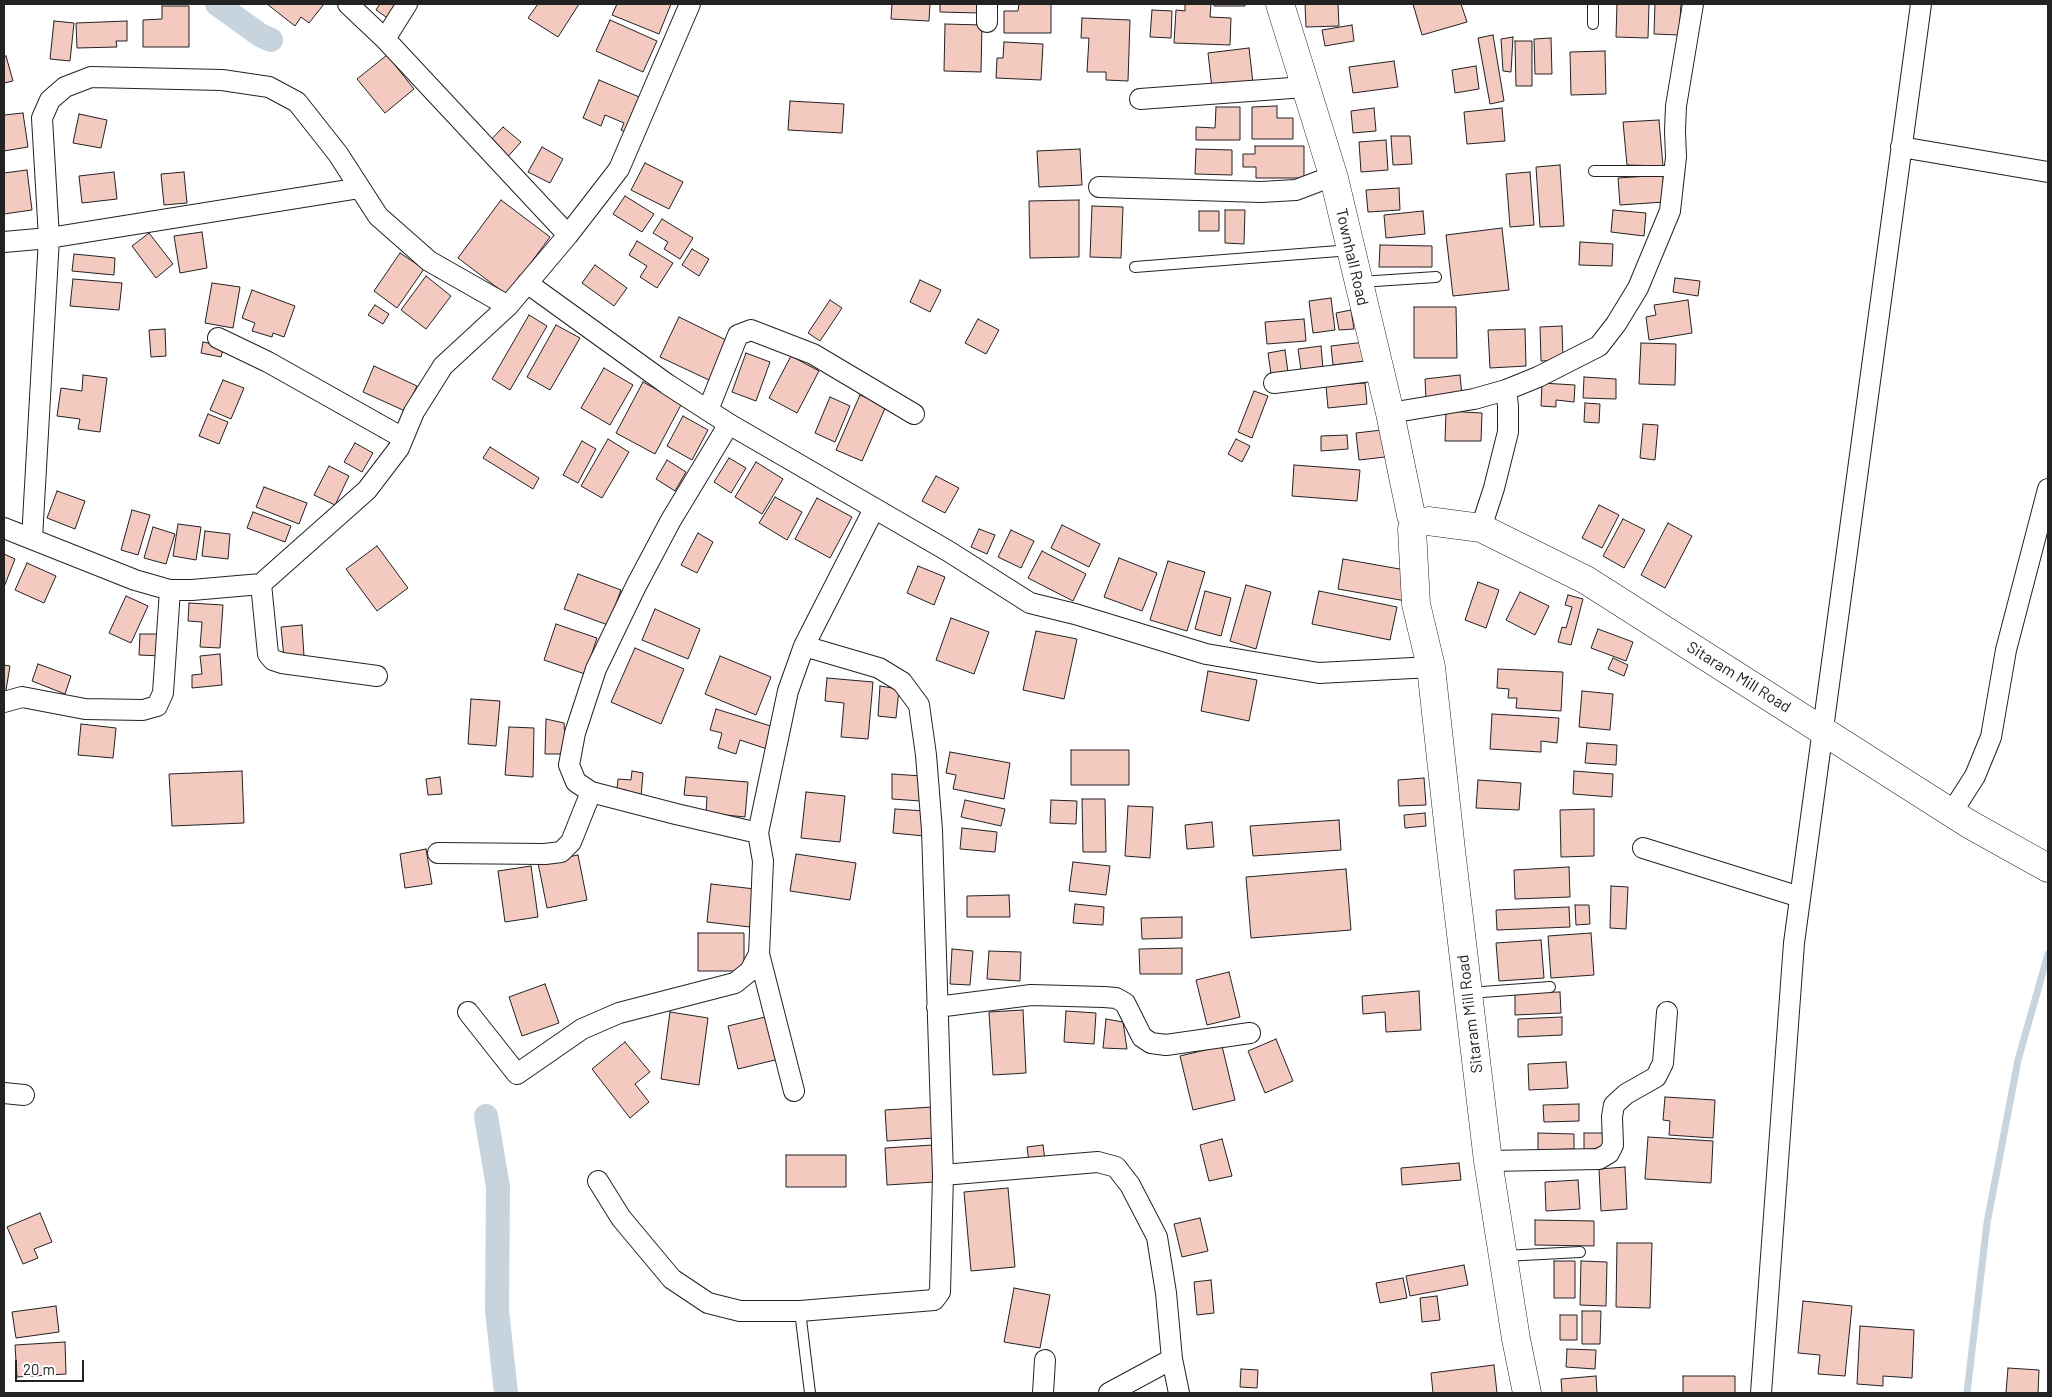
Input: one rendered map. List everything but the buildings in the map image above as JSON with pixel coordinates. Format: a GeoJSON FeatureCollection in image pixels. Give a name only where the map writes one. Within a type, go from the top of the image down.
{"type":"FeatureCollection","features":[{"type":"Feature","properties":{"kind":"main road","name":"Townhall Road"},"geometry":{"type":"LineString","coordinates":[[1280,4],[1334,178],[1379,370],[1420,522],[1416,604],[1423,634]]}},
{"type":"Feature","properties":{"kind":"main road","name":"Sitaram Mill Road"},"geometry":{"type":"LineString","coordinates":[[1420,522],[1481,528],[1586,580],[1952,812],[2043,866]]}},
{"type":"Feature","properties":{"kind":"main road","name":"Sitaram Mill Road"},"geometry":{"type":"LineString","coordinates":[[1423,634],[1431,667],[1488,1161],[1516,1339],[1527,1393]]}},
{"type":"Feature","properties":{"kind":"street"},"geometry":{"type":"LineString","coordinates":[[348,4],[385,39],[568,235]]}},
{"type":"Feature","properties":{"kind":"street"},"geometry":{"type":"LineString","coordinates":[[385,39],[407,4]]}},
{"type":"Feature","properties":{"kind":"street"},"geometry":{"type":"LineString","coordinates":[[4,528],[134,580],[170,590],[261,584],[367,490],[399,448],[414,412],[443,366],[508,306],[568,235],[618,169],[690,4]]}},
{"type":"Feature","properties":{"kind":"street"},"geometry":{"type":"LineString","coordinates":[[1390,413],[1474,399],[1506,390],[1538,377],[1599,346],[1616,324],[1638,288],[1670,211],[1675,171],[1676,106],[1693,4]]}},
{"type":"Feature","properties":{"kind":"street"},"geometry":{"type":"LineString","coordinates":[[1761,1393],[1794,943],[1921,4]]}},
{"type":"Feature","properties":{"kind":"street"},"geometry":{"type":"LineString","coordinates":[[32,538],[49,238],[42,118],[50,100],[65,87],[91,77],[222,80],[269,87],[297,102],[338,154],[378,216],[429,261],[508,306]]}},
{"type":"Feature","properties":{"kind":"street"},"geometry":{"type":"LineString","coordinates":[[1140,99],[1305,87]]}},
{"type":"Feature","properties":{"kind":"street"},"geometry":{"type":"LineString","coordinates":[[1901,147],[2048,172]]}},
{"type":"Feature","properties":{"kind":"street"},"geometry":{"type":"LineString","coordinates":[[1099,187],[1261,192],[1296,190],[1325,179],[1334,178]]}},
{"type":"Feature","properties":{"kind":"street"},"geometry":{"type":"LineString","coordinates":[[4,242],[49,238],[360,188]]}},
{"type":"Feature","properties":{"kind":"street"},"geometry":{"type":"LineString","coordinates":[[527,283],[644,368],[729,424],[948,551],[1030,603],[1075,614],[1206,654],[1319,673],[1431,667]]}},
{"type":"Feature","properties":{"kind":"street"},"geometry":{"type":"LineString","coordinates":[[708,410],[738,335],[751,330],[813,354],[914,414]]}},
{"type":"Feature","properties":{"kind":"street"},"geometry":{"type":"LineString","coordinates":[[218,338],[268,362],[403,438]]}},
{"type":"Feature","properties":{"kind":"street"},"geometry":{"type":"LineString","coordinates":[[1274,383],[1379,370]]}},
{"type":"Feature","properties":{"kind":"street"},"geometry":{"type":"LineString","coordinates":[[1481,528],[1494,488],[1508,432],[1506,390]]}},
{"type":"Feature","properties":{"kind":"street"},"geometry":{"type":"LineString","coordinates":[[729,424],[671,520],[636,586],[596,669],[575,733],[570,765],[576,782],[591,792],[758,833]]}},
{"type":"Feature","properties":{"kind":"street"},"geometry":{"type":"LineString","coordinates":[[1952,812],[1974,776],[1991,737],[2006,650],[2048,489]]}},
{"type":"Feature","properties":{"kind":"street"},"geometry":{"type":"LineString","coordinates":[[794,1091],[759,954],[762,861],[758,833],[788,691],[804,646],[874,509]]}},
{"type":"Feature","properties":{"kind":"street"},"geometry":{"type":"LineString","coordinates":[[261,584],[268,654],[273,660],[307,667],[377,676]]}},
{"type":"Feature","properties":{"kind":"street"},"geometry":{"type":"LineString","coordinates":[[4,702],[22,697],[85,709],[143,710],[157,706],[163,693],[170,590]]}},
{"type":"Feature","properties":{"kind":"street"},"geometry":{"type":"LineString","coordinates":[[598,1181],[621,1218],[672,1279],[708,1303],[740,1311],[800,1311],[934,1300],[940,1292],[943,1175],[932,830],[926,755],[919,705],[902,682],[879,668],[804,646]]}},
{"type":"Feature","properties":{"kind":"street"},"geometry":{"type":"LineString","coordinates":[[438,852],[545,854],[561,852],[571,842],[591,792]]}},
{"type":"Feature","properties":{"kind":"street"},"geometry":{"type":"LineString","coordinates":[[1644,848],[1800,897]]}},
{"type":"Feature","properties":{"kind":"street"},"geometry":{"type":"LineString","coordinates":[[468,1012],[517,1074],[582,1029],[619,1013],[735,983],[750,971],[759,954]]}},
{"type":"Feature","properties":{"kind":"street"},"geometry":{"type":"LineString","coordinates":[[938,1007],[1030,995],[1104,996],[1116,998],[1125,1003],[1142,1037],[1152,1043],[1166,1045],[1250,1034]]}},
{"type":"Feature","properties":{"kind":"street"},"geometry":{"type":"LineString","coordinates":[[1488,1161],[1599,1159],[1609,1153],[1613,1145],[1612,1117],[1614,1105],[1626,1094],[1656,1077],[1663,1063],[1667,1012]]}},
{"type":"Feature","properties":{"kind":"street"},"geometry":{"type":"LineString","coordinates":[[4,1094],[24,1095]]}},
{"type":"Feature","properties":{"kind":"street"},"geometry":{"type":"LineString","coordinates":[[943,1175],[1098,1162],[1116,1167],[1130,1185],[1157,1237],[1166,1293],[1172,1359],[1179,1393]]}},
{"type":"Feature","properties":{"kind":"street"},"geometry":{"type":"LineString","coordinates":[[1109,1393],[1172,1359]]}},
{"type":"Feature","properties":{"kind":"street"},"geometry":{"type":"LineString","coordinates":[[1043,1393],[1045,1360]]}},
{"type":"Feature","properties":{"kind":"lane"},"geometry":{"type":"LineString","coordinates":[[1593,4],[1593,24]]}},
{"type":"Feature","properties":{"kind":"lane"},"geometry":{"type":"LineString","coordinates":[[1594,171],[1675,171]]}},
{"type":"Feature","properties":{"kind":"lane"},"geometry":{"type":"LineString","coordinates":[[1135,266],[1351,250]]}},
{"type":"Feature","properties":{"kind":"lane"},"geometry":{"type":"LineString","coordinates":[[1358,282],[1436,277]]}},
{"type":"Feature","properties":{"kind":"lane"},"geometry":{"type":"LineString","coordinates":[[1468,993],[1550,987]]}},
{"type":"Feature","properties":{"kind":"lane"},"geometry":{"type":"LineString","coordinates":[[1503,1256],[1580,1252]]}},
{"type":"Feature","properties":{"kind":"lane"},"geometry":{"type":"LineString","coordinates":[[800,1311],[810,1393]]}},
{"type":"Feature","properties":{"kind":"waterway"},"geometry":{"type":"LineString","coordinates":[[217,4],[260,35],[271,40]]}},
{"type":"Feature","properties":{"kind":"waterway"},"geometry":{"type":"LineString","coordinates":[[1967,1393],[1987,1223],[2018,1060],[2048,954]]}},
{"type":"Feature","properties":{"kind":"waterway"},"geometry":{"type":"LineString","coordinates":[[486,1116],[498,1187],[497,1310],[506,1393]]}}]}
